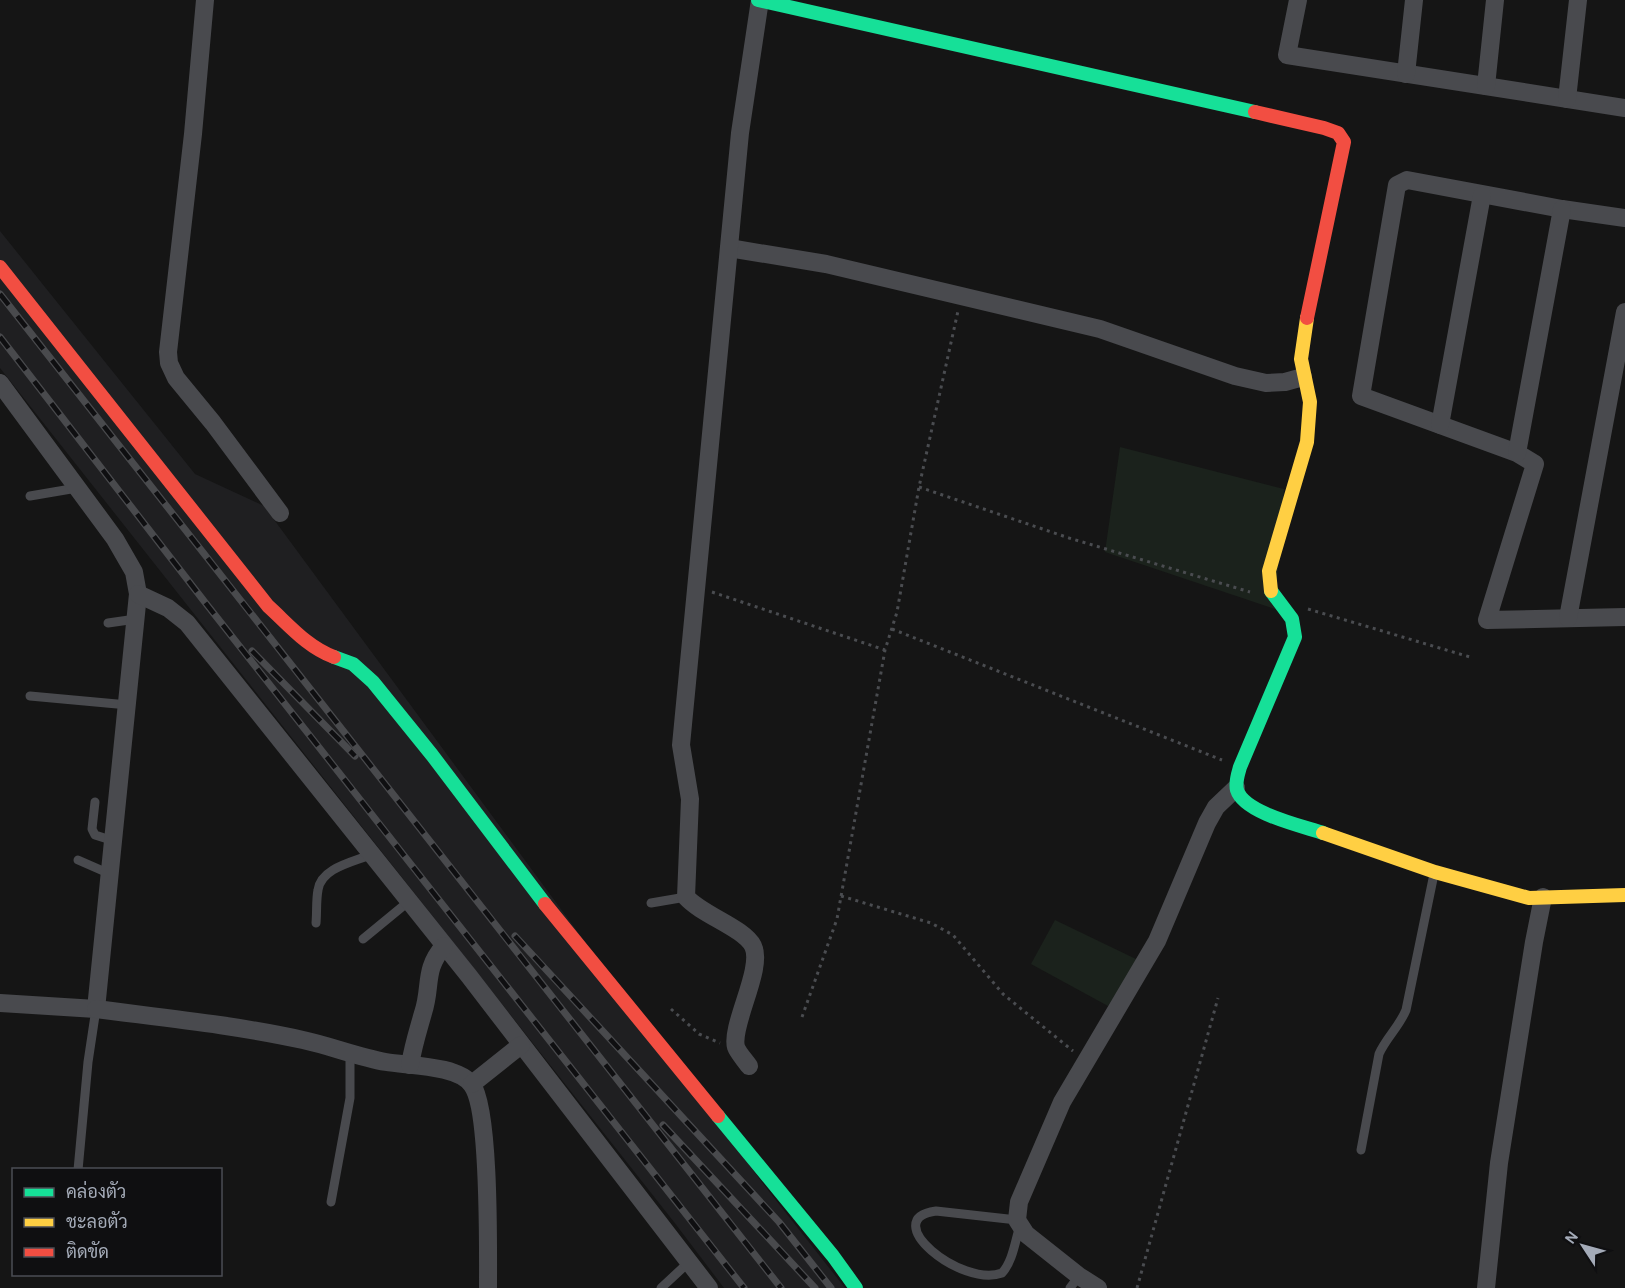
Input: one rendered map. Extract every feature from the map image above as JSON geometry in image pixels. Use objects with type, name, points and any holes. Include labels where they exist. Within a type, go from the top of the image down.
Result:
[{"type":"street","points":[[205,0],[193,134],[168,352],[169,363],[176,378],[213,423],[280,513]]},
{"type":"street","points":[[1298,0],[1287,55],[1625,108]]},
{"type":"street","points":[[1406,74],[1414,0]]},
{"type":"street","points":[[1486,86],[1495,0]]},
{"type":"street","points":[[1567,99],[1578,0]]},
{"type":"street","points":[[749,1066],[736,1048],[735,1038],[748,992],[755,951],[744,936],[699,909],[686,897],[690,799],[681,745],[740,133],[764,1],[1338,133],[1344,142],[1303,337],[1301,359],[1310,402],[1310,422],[1269,571],[1268,585],[1271,593],[1292,617],[1296,625],[1295,637],[1240,767],[1235,780],[1236,788],[1242,800],[1253,807],[1435,872],[1517,895],[1543,897],[1625,895]]},
{"type":"street","points":[[1625,218],[1562,209],[1407,180],[1397,185],[1361,396],[1517,453],[1535,464],[1487,620],[1625,617]]},
{"type":"street","points":[[1440,425],[1482,195]]},
{"type":"street","points":[[1517,453],[1562,209]]},
{"type":"street","points":[[729,248],[826,264],[1100,329],[1235,376],[1266,383],[1286,382],[1304,377]]},
{"type":"street","points":[[0,267],[268,606],[306,642],[321,652],[353,664],[373,682],[558,921],[833,1256],[856,1288]]},
{"type":"street","points":[[1568,618],[1625,312]]},
{"type":"street","points":[[1,387],[78,488],[125,556],[134,572],[138,594],[96,1008]]},
{"type":"street","points":[[138,594],[168,608],[187,623],[444,946],[709,1288]]},
{"type":"street","points":[[1098,1288],[1074,1282],[1036,1243],[1018,1223],[1019,1202],[1062,1102],[1157,941],[1207,823],[1216,807],[1236,788]]},
{"type":"street","points":[[1486,1288],[1499,1163],[1543,897]]},
{"type":"street","points":[[410,1065],[413,1043],[424,1011],[430,968],[434,957],[444,946]]},
{"type":"street","points":[[0,1002],[96,1008],[301,1039],[387,1062],[459,1075],[472,1084],[481,1108],[486,1183],[488,1288]]},
{"type":"street","points":[[472,1084],[521,1045]]},
{"type":"lane","points":[[30,496],[78,488]]},
{"type":"lane","points":[[108,623],[136,619]]},
{"type":"lane","points":[[30,696],[128,705]]},
{"type":"lane","points":[[96,802],[92,829],[95,835],[114,841]]},
{"type":"lane","points":[[316,923],[318,888],[322,878],[332,870],[370,855]]},
{"type":"lane","points":[[78,861],[110,874]]},
{"type":"lane","points":[[1361,1150],[1379,1054],[1402,1020],[1406,1010],[1435,872]]},
{"type":"lane","points":[[651,903],[686,897]]},
{"type":"lane","points":[[363,939],[408,902]]},
{"type":"lane","points":[[78,1168],[88,1062],[96,1008]]},
{"type":"lane","points":[[331,1202],[350,1098],[350,1053]]},
{"type":"lane","points":[[932,1265],[918,1246],[915,1227],[920,1216],[927,1212],[936,1210],[1018,1223],[1011,1258],[1003,1273],[985,1285]]},
{"type":"lane","points":[[661,1288],[689,1262]]},
{"type":"path","points":[[802,1017],[837,918],[885,650],[897,612],[919,487],[962,297]]},
{"type":"path","points":[[919,487],[1069,538],[1470,657]]},
{"type":"path","points":[[696,586],[885,650]]},
{"type":"path","points":[[892,629],[1240,767]]},
{"type":"path","points":[[841,896],[931,923],[953,935],[1003,994],[1085,1062]]},
{"type":"path","points":[[1137,1288],[1218,998]]},
{"type":"path","points":[[671,1009],[699,1034],[711,1041],[736,1048]]},
{"type":"shaded area","points":[[0,231],[195,474],[264,506],[764,1185],[845,1288],[724,1288],[0,368]]},
{"type":"shaded area","points":[[1120,447],[1284,489],[1275,609],[1105,552]]},
{"type":"shaded area","points":[[1055,920],[1138,960],[1108,1006],[1031,964]]},
{"type":"railway","points":[[0,294],[781,1288]]},
{"type":"railway","points":[[0,337],[204,601],[744,1288]]},
{"type":"railway","points":[[252,651],[355,756]]},
{"type":"railway","points":[[515,936],[779,1222],[831,1288]]},
{"type":"railway","points":[[663,1125],[815,1288]]},
{"type":"traffic: fast","points":[[758,0],[1255,112]]},
{"type":"traffic: fast","points":[[1271,591],[1292,619],[1295,637],[1240,767],[1237,790],[1242,798],[1262,812],[1323,833]]},
{"type":"traffic: fast","points":[[334,657],[353,664],[373,682],[432,755],[545,904]]},
{"type":"traffic: fast","points":[[718,1116],[833,1256],[856,1288]]},
{"type":"traffic: slow","points":[[1271,591],[1269,571],[1307,442],[1310,402],[1301,359],[1307,318]]},
{"type":"traffic: slow","points":[[1323,833],[1435,872],[1529,898],[1625,895]]},
{"type":"traffic: jam","points":[[1255,112],[1324,128],[1338,133],[1344,142],[1307,318]]},
{"type":"traffic: jam","points":[[0,267],[268,606],[307,641],[334,657]]},
{"type":"traffic: jam","points":[[545,904],[718,1116]]}]
